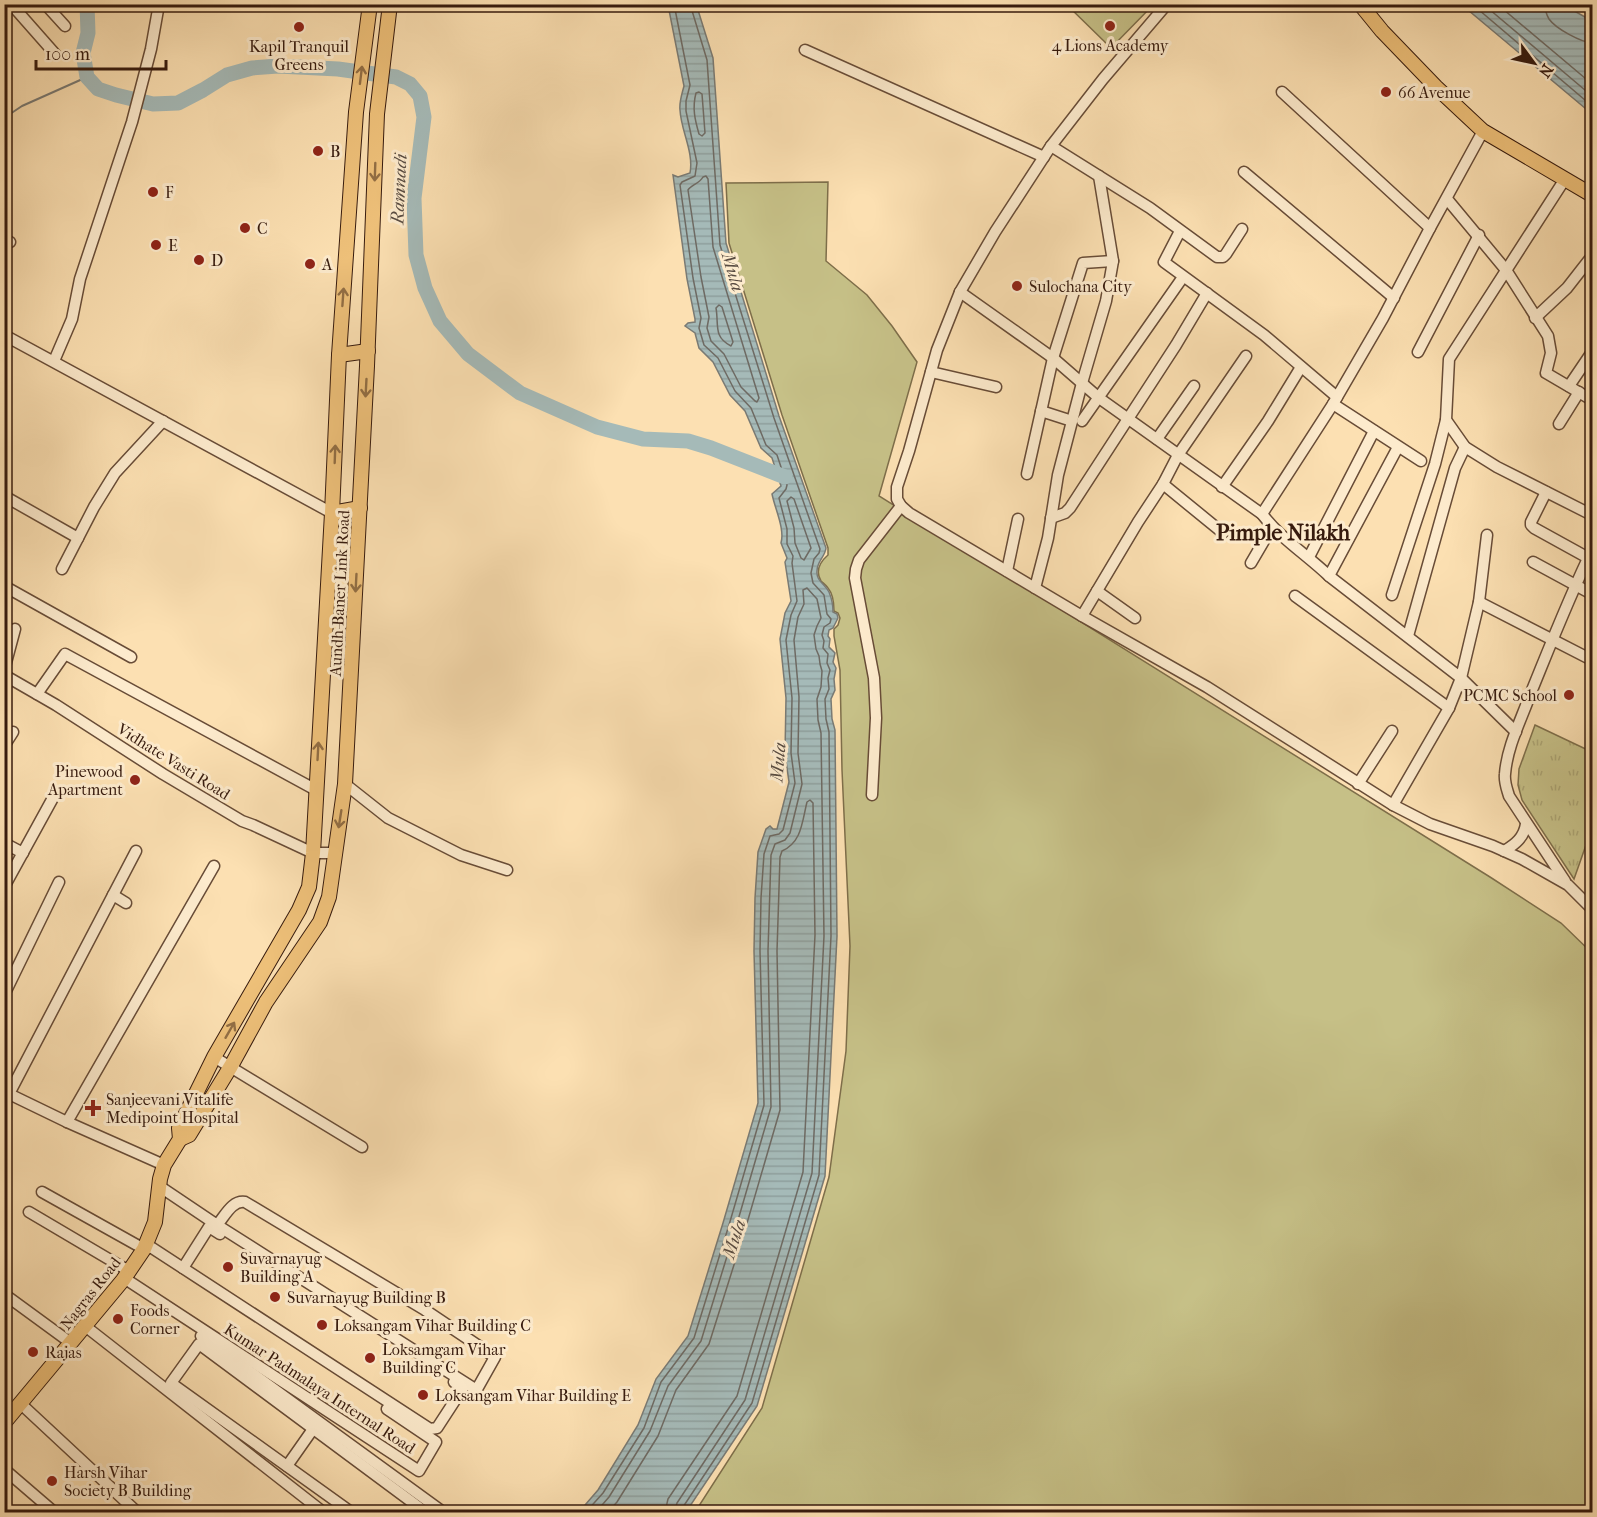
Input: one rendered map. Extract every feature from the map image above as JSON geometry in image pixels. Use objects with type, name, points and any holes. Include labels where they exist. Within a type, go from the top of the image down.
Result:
[{"type":"main road","name":"Aundh-Baner Link Road","points":[[180,1139],[179,1128],[214,1057],[299,910],[309,887],[313,853],[339,355],[356,112],[370,4]]},
{"type":"main road","name":"Aundh-Baner Link Road","points":[[164,1165],[180,1139],[189,1135],[266,1002],[320,922],[329,897],[345,784],[368,351],[377,114],[390,4]]},
{"type":"main road","points":[[1360,4],[1382,31],[1436,87],[1483,131],[1593,195]]},
{"type":"main road","points":[[339,355],[368,351]]},
{"type":"main road","points":[[332,513],[360,508]]},
{"type":"main road","name":"Nagras Road","points":[[4,1423],[126,1276],[145,1247],[155,1222],[164,1165]]},
{"type":"street","points":[[11,4],[56,55]]},
{"type":"street","points":[[45,4],[65,26]]},
{"type":"street","points":[[54,362],[72,320],[80,279],[132,122],[151,49],[159,4]]},
{"type":"street","points":[[1167,4],[1051,146],[995,232],[960,292],[937,350],[897,487],[897,499],[909,513],[1206,687],[1393,805],[1430,824],[1522,859],[1568,885]]},
{"type":"street","points":[[805,50],[1044,157]]},
{"type":"street","points":[[1282,92],[1430,228]]},
{"type":"street","points":[[1262,514],[1335,400],[1394,298],[1447,199],[1454,176],[1483,131]]},
{"type":"street","points":[[1051,146],[1150,208],[1217,257],[1221,258],[1226,254],[1242,229]]},
{"type":"street","points":[[1244,172],[1394,298]]},
{"type":"street","points":[[1035,588],[1048,538],[1058,476],[1077,421],[1082,382],[1106,301],[1113,261],[1099,176]]},
{"type":"street","points":[[1392,595],[1436,464],[1446,420],[1449,359],[1565,179]]},
{"type":"street","points":[[1447,199],[1506,270],[1548,336],[1551,352],[1546,373],[1593,400]]},
{"type":"street","points":[[1180,231],[1164,262],[1264,335],[1335,400],[1374,431],[1421,461]]},
{"type":"street","points":[[1418,352],[1479,236]]},
{"type":"street","points":[[1536,318],[1567,288],[1593,256]]},
{"type":"street","points":[[1027,474],[1053,358],[1083,263],[1113,261]]},
{"type":"street","points":[[1077,421],[1099,398],[1183,277]]},
{"type":"street","points":[[960,292],[1053,358],[1099,398],[1262,514],[1272,527],[1329,576],[1461,678],[1516,732]]},
{"type":"street","points":[[1051,518],[1061,515],[1070,508],[1208,293]]},
{"type":"street","points":[[4,335],[332,513]]},
{"type":"street","points":[[1082,616],[1163,484],[1178,455],[1245,356]]},
{"type":"street","points":[[1569,386],[1591,357]]},
{"type":"street","points":[[1222,487],[1268,421],[1301,367]]},
{"type":"street","points":[[931,372],[996,387]]},
{"type":"street","points":[[1157,439],[1194,386]]},
{"type":"street","points":[[1559,424],[1579,392]]},
{"type":"street","points":[[1041,411],[1077,421]]},
{"type":"street","points":[[1446,420],[1465,447],[1497,467],[1593,514]]},
{"type":"street","points":[[62,569],[94,507],[115,473],[163,421]]},
{"type":"street","points":[[1309,557],[1374,431]]},
{"type":"street","points":[[1329,576],[1398,447]]},
{"type":"street","points":[[1408,636],[1455,468],[1465,447]]},
{"type":"street","points":[[1163,484],[1223,533]]},
{"type":"street","points":[[1546,492],[1531,525],[1591,556],[1552,639],[1516,732],[1505,774],[1506,785],[1509,796],[1526,824],[1568,885],[1593,909]]},
{"type":"street","points":[[4,496],[78,538]]},
{"type":"street","points":[[872,795],[876,718],[874,678],[855,578],[859,560],[901,506]]},
{"type":"street","points":[[1007,571],[1018,519]]},
{"type":"street","points":[[1251,563],[1272,527]]},
{"type":"street","points":[[1393,805],[1449,708],[1461,678],[1479,602],[1487,535]]},
{"type":"street","points":[[1533,562],[1593,594]]},
{"type":"street","points":[[4,586],[131,657]]},
{"type":"street","points":[[1097,591],[1135,618]]},
{"type":"street","points":[[1295,596],[1449,708]]},
{"type":"street","points":[[1479,602],[1593,660]]},
{"type":"street","points":[[4,670],[15,629]]},
{"type":"street","points":[[37,694],[65,654],[316,790]]},
{"type":"street","name":"Vidhate Vasti Road","points":[[4,675],[233,816],[313,853],[335,853]]},
{"type":"street","points":[[1358,784],[1392,731]]},
{"type":"street","points":[[4,746],[13,732]]},
{"type":"street","points":[[345,784],[388,818],[461,855],[507,870]]},
{"type":"street","points":[[4,887],[54,796]]},
{"type":"street","points":[[1504,851],[1519,840],[1526,824]]},
{"type":"street","points":[[4,843],[23,853]]},
{"type":"street","points":[[136,851],[7,1093],[164,1165]]},
{"type":"street","points":[[68,1122],[214,866]]},
{"type":"street","points":[[4,995],[59,882]]},
{"type":"street","points":[[113,895],[126,903]]},
{"type":"street","points":[[214,1057],[362,1147]]},
{"type":"street","points":[[159,1186],[217,1225],[477,1389],[495,1356],[425,1310],[245,1202],[240,1201],[233,1205],[217,1225]]},
{"type":"street","points":[[42,1192],[183,1268],[430,1429],[437,1428],[463,1388],[209,1227],[183,1268]]},
{"type":"street","points":[[29,1212],[126,1276],[442,1512]]},
{"type":"street","name":"Kumar Padmalaya Internal Road","points":[[126,1276],[418,1471],[436,1442],[145,1247]]},
{"type":"street","points":[[4,1294],[71,1342]]},
{"type":"street","points":[[85,1326],[323,1512]]},
{"type":"street","points":[[351,1512],[171,1383],[199,1344],[424,1511]]},
{"type":"street","points":[[21,1404],[137,1512]]},
{"type":"street","points":[[287,1466],[313,1429]]},
{"type":"street","points":[[4,1469],[54,1512]]},
{"type":"green space","name":"4 Lions Academy","points":[[1067,5],[1153,5],[1111,48]]},
{"type":"green space","points":[[828,182],[826,261],[867,295],[917,362],[879,496],[1490,877],[1561,923],[1592,953],[1592,1512],[695,1512],[762,1408],[829,1177],[846,1051],[850,946],[840,670],[834,636],[834,629],[840,618],[834,611],[831,593],[818,574],[821,564],[828,555],[828,548],[782,415],[729,243],[726,183]]},
{"type":"green space","points":[[1535,725],[1592,752],[1592,828],[1574,879],[1522,800],[1518,785],[1519,769]]},
{"type":"water","name":"Mula","points":[[668,5],[695,5],[713,58],[726,243],[779,416],[826,548],[818,564],[817,574],[829,592],[833,612],[838,618],[833,628],[829,630],[828,636],[829,647],[835,653],[833,662],[836,668],[835,690],[831,699],[835,730],[837,936],[825,1176],[757,1406],[686,1512],[579,1512],[598,1490],[638,1425],[656,1379],[688,1336],[758,1103],[754,951],[758,852],[766,829],[770,826],[777,829],[789,782],[785,754],[786,698],[780,639],[785,613],[791,601],[785,562],[787,558],[781,543],[781,525],[772,494],[781,486],[772,458],[761,448],[745,411],[730,395],[713,362],[699,348],[695,333],[685,326],[695,322],[695,319],[687,279],[673,175],[678,177],[690,173],[691,165],[680,110],[684,86]]},
{"type":"water","points":[[1465,5],[1564,5],[1592,21],[1592,114],[1468,10]]},
{"type":"waterway","name":"Ramnadi","points":[[87,4],[88,33],[83,53],[87,77],[98,89],[116,95],[153,104],[178,103],[227,75],[252,68],[278,66],[338,69],[396,77],[410,84],[420,96],[424,117],[414,198],[416,255],[425,288],[440,321],[468,354],[520,393],[597,427],[643,439],[688,441],[785,477]]},
{"type":"waterway","points":[[4,118],[22,106],[87,77]]},
{"type":"place","name":"4 Lions Academy","points":[[1110,26]]},
{"type":"place","name":"Kapil Tranquil Greens","points":[[299,27]]},
{"type":"place","name":"66 Avenue","points":[[1386,92]]},
{"type":"place","name":"B","points":[[318,151]]},
{"type":"place","name":"F","points":[[153,192]]},
{"type":"place","name":"C","points":[[245,228]]},
{"type":"place","name":"E","points":[[156,245]]},
{"type":"place","name":"D","points":[[199,260]]},
{"type":"place","name":"A","points":[[310,264]]},
{"type":"place","name":"Sulochana City","points":[[1017,286]]},
{"type":"place","name":"PCMC School","points":[[1569,695]]},
{"type":"place","name":"Pinewood Apartment","points":[[135,780]]},
{"type":"place","name":"Sanjeevani Vitalife Medipoint Hospital","points":[[93,1108]]},
{"type":"place","name":"Suvarnayug Building A","points":[[228,1267]]},
{"type":"place","name":"Suvarnayug Building B","points":[[275,1297]]},
{"type":"place","name":"Foods Corner","points":[[118,1319]]},
{"type":"place","name":"Loksangam Vihar Building C","points":[[322,1325]]},
{"type":"place","name":"Rajas","points":[[33,1352]]},
{"type":"place","name":"Loksamgam Vihar Building C","points":[[370,1358]]},
{"type":"place","name":"Loksangam Vihar Building E","points":[[423,1395]]},
{"type":"place","name":"Harsh Vihar Society B Building","points":[[52,1481]]},
{"type":"district","name":"Pimple Nilakh","points":[[1283,532]]}]
